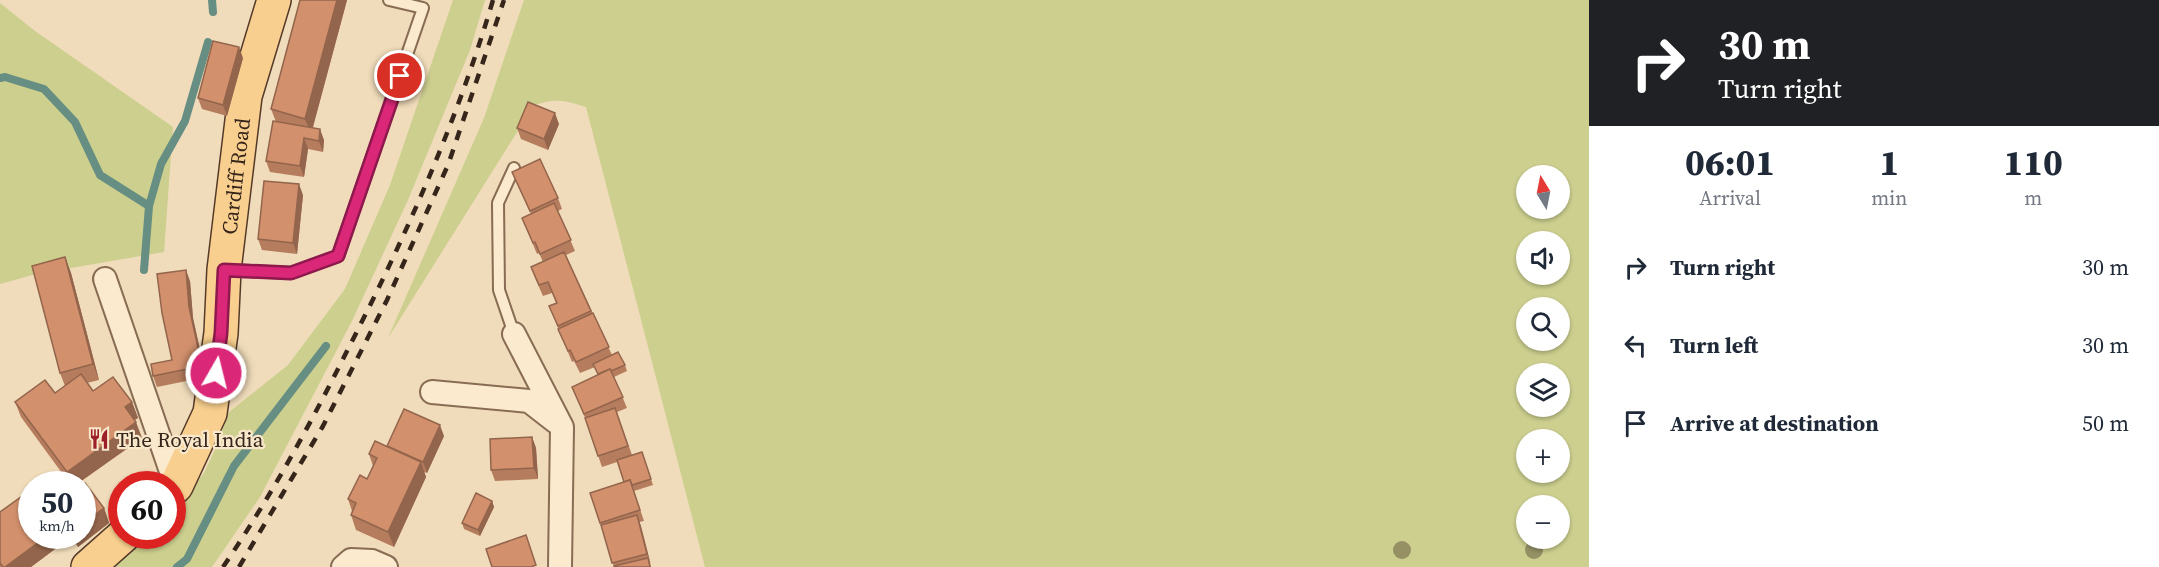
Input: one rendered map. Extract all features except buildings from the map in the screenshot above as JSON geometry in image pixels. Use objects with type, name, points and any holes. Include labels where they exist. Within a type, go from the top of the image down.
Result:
[{"type":"main road","name":"Cardiff Road","points":[[182,471],[210,413],[221,333],[224,270],[244,96],[274,0]]},
{"type":"main road","points":[[88,567],[108,549]]},
{"type":"street","points":[[105,279],[168,471]]},
{"type":"street","points":[[514,334],[562,427],[560,567]]},
{"type":"street","points":[[432,392],[530,401],[562,427]]},
{"type":"street","points":[[343,567],[351,560],[372,561],[386,567]]},
{"type":"lane","points":[[224,270],[291,273],[338,256],[423,8],[389,0]]},
{"type":"lane","points":[[514,168],[498,203],[498,214],[499,290],[514,334]]},
{"type":"green space","points":[[453,0],[485,0],[470,50],[408,200],[352,321],[260,497],[212,567],[112,567],[132,549],[186,549],[186,496],[204,473],[219,441],[228,413],[288,365],[345,289],[390,185]]},
{"type":"green space","points":[[524,0],[1589,0],[1589,567],[705,567],[586,107],[572,103],[548,101],[534,105],[388,338],[484,118]]},
{"type":"green space","points":[[0,3],[35,31],[173,127],[164,252],[36,274],[0,284]]},
{"type":"waterway","points":[[212,0],[213,12]]},
{"type":"waterway","points":[[149,206],[161,164],[185,121],[208,42]]},
{"type":"waterway","points":[[0,78],[5,77],[44,89],[75,122],[100,175],[149,206],[144,270]]},
{"type":"waterway","points":[[177,567],[187,559],[234,466],[326,346]]},
{"type":"railway","points":[[223,567],[257,515],[304,434],[389,266],[446,135],[493,0]]},
{"type":"railway","points":[[239,567],[323,426],[387,300],[448,165],[504,0]]},
{"type":"place","name":"The Royal India","points":[[99,439]]},
{"type":"route","points":[[216,373],[221,333],[224,270],[291,273],[338,256],[400,76]]}]
